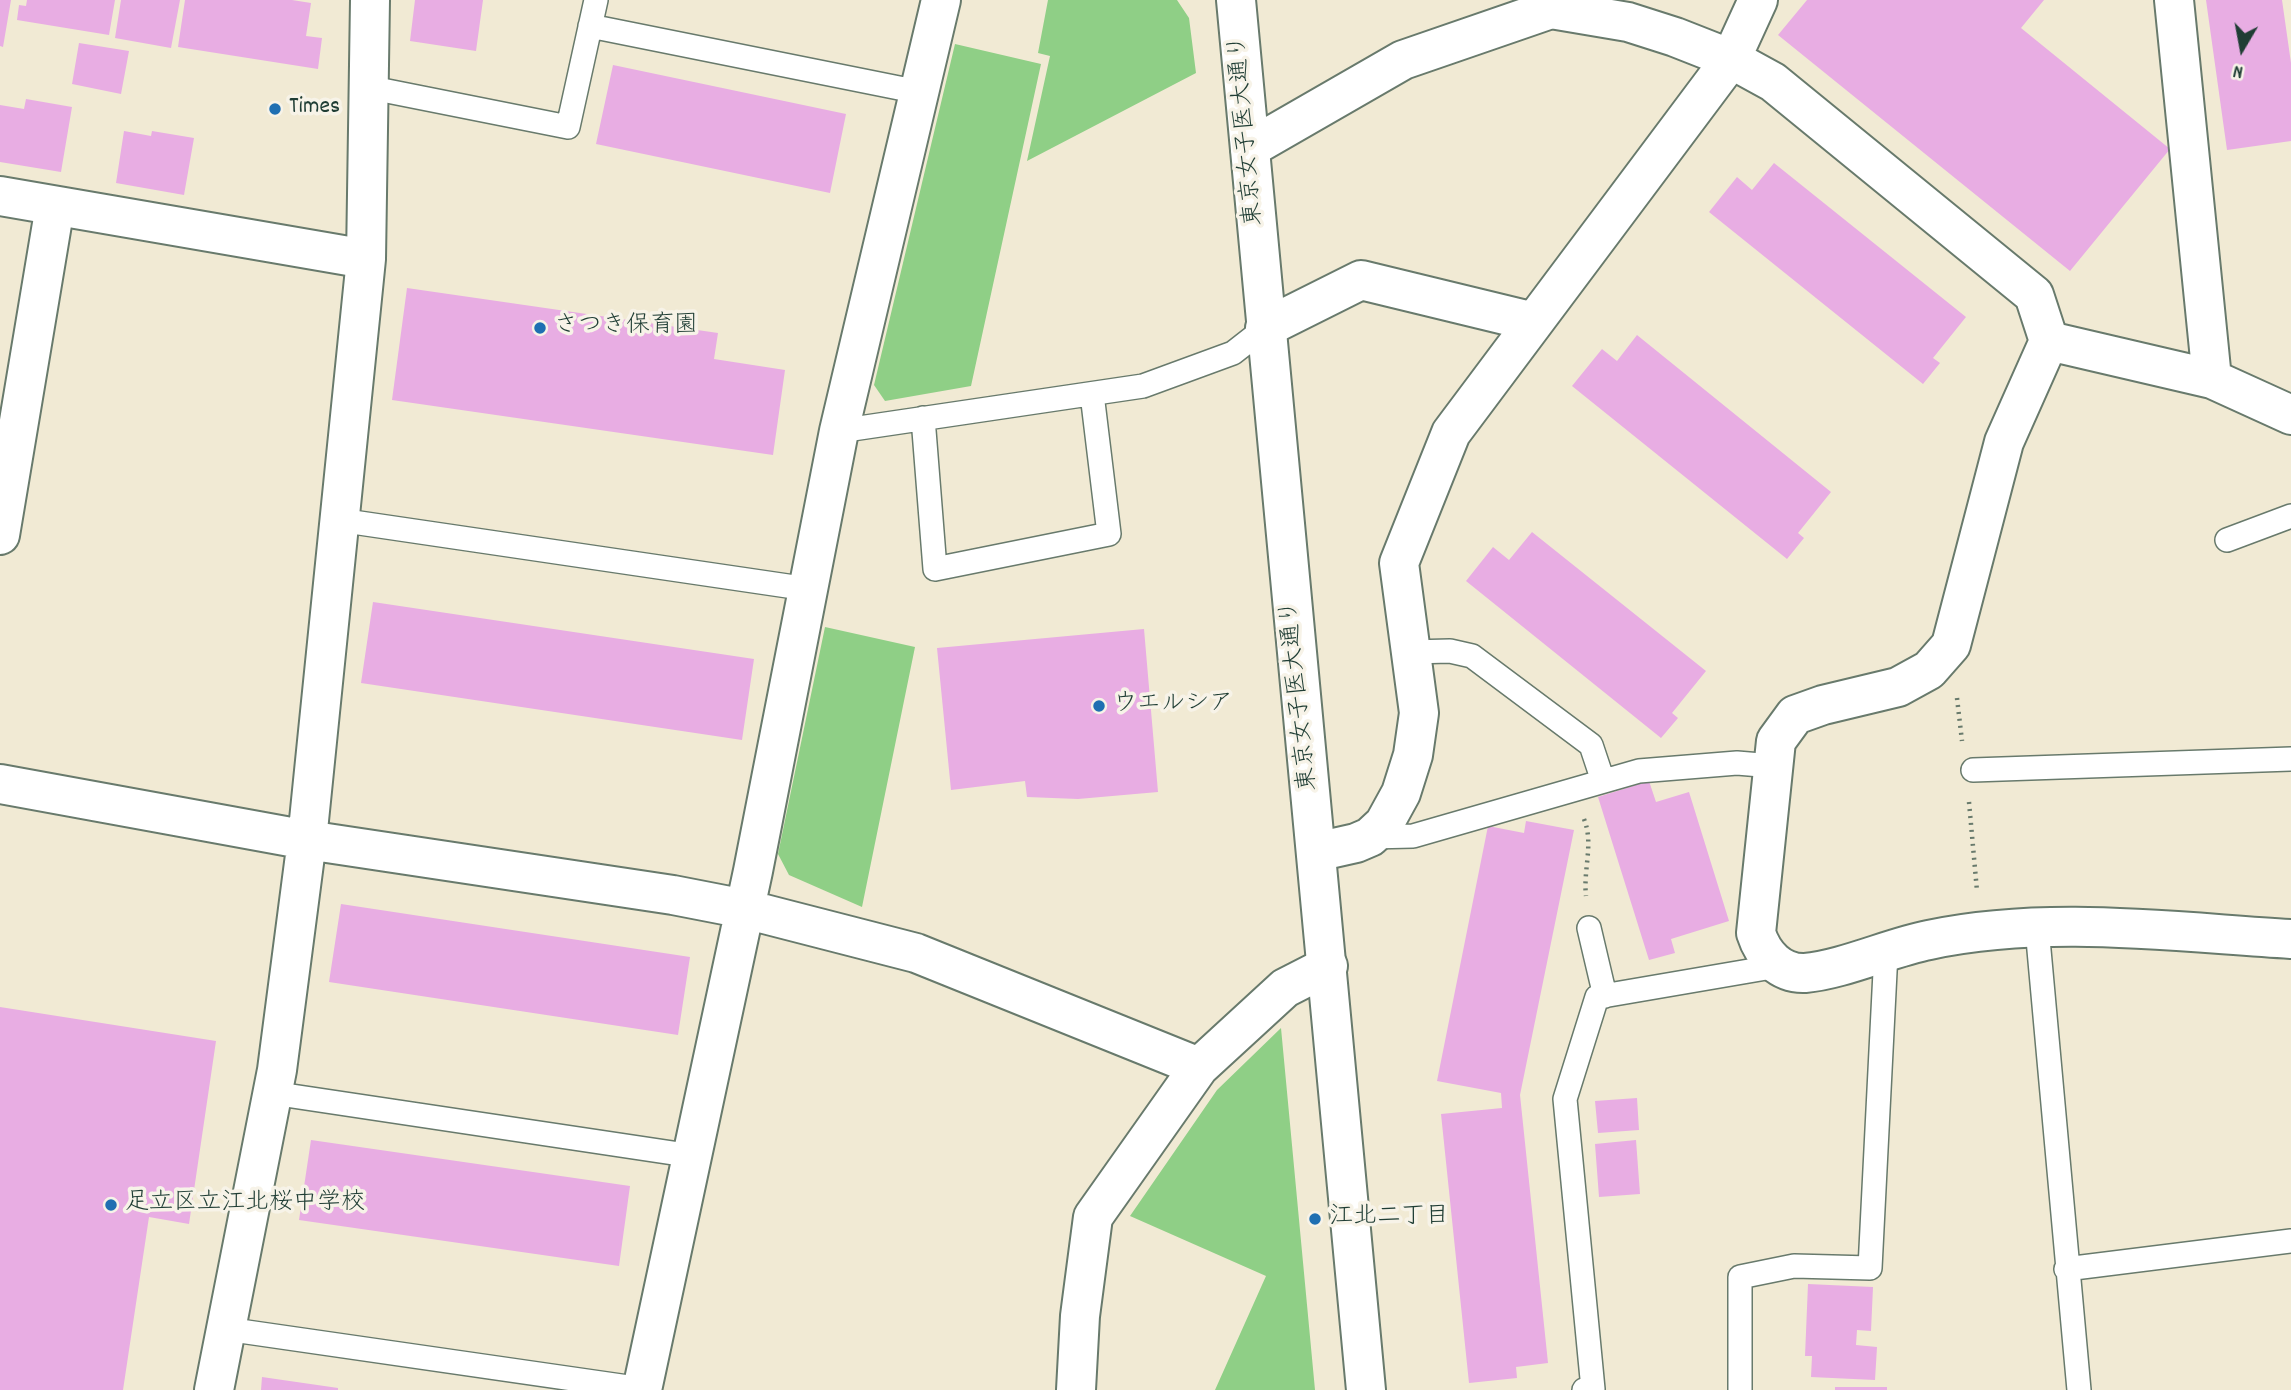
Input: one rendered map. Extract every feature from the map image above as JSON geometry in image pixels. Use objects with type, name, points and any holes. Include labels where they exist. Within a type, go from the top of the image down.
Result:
[{"type":"street","points":[[214,1390],[272,1093],[307,840],[366,259],[370,0]]},
{"type":"street","points":[[642,1390],[745,909],[839,431],[941,0]]},
{"type":"street","name":"東京女子医大通り","points":[[1236,0],[1366,1390]]},
{"type":"street","points":[[1316,852],[1370,837],[1384,824],[1401,793],[1413,755],[1419,713],[1399,563],[1451,433],[1731,59],[1758,0]]},
{"type":"street","points":[[2174,0],[2212,379]]},
{"type":"street","points":[[1250,148],[1403,60],[1551,9],[1628,22],[1731,59],[1773,82],[2034,295],[2049,341],[2004,442],[1951,645],[1929,670],[1898,687],[1823,705],[1795,715],[1776,741],[1756,933],[1761,948],[1778,966],[1804,973],[1929,940],[2037,928],[2114,928],[2291,939]]},
{"type":"street","points":[[0,196],[366,259]]},
{"type":"street","points":[[0,535],[4,490],[55,206]]},
{"type":"street","points":[[1265,328],[1362,280],[1534,321]]},
{"type":"street","points":[[2049,341],[2212,379],[2291,415]]},
{"type":"street","points":[[0,784],[307,840],[673,895],[745,909],[916,953],[1199,1067]]},
{"type":"street","points":[[1076,1390],[1080,1316],[1093,1217],[1199,1067],[1285,988],[1328,966]]},
{"type":"lane","points":[[367,87],[568,127],[596,0]]},
{"type":"lane","points":[[590,26],[919,92]]},
{"type":"lane","points":[[839,431],[1143,386],[1233,353],[1265,328]]},
{"type":"lane","points":[[922,418],[936,569],[1109,534],[1092,394]]},
{"type":"lane","points":[[2227,540],[2291,516]]},
{"type":"lane","points":[[339,520],[808,589]]},
{"type":"lane","points":[[1411,652],[1450,651],[1472,656],[1591,745],[1603,781]]},
{"type":"lane","points":[[1973,770],[2291,759]]},
{"type":"lane","points":[[1370,837],[1413,836],[1639,771],[1737,763],[1773,766]]},
{"type":"lane","points":[[1589,928],[1605,996]]},
{"type":"lane","points":[[2037,928],[2079,1390]]},
{"type":"lane","points":[[1740,1390],[1740,1277],[1794,1266],[1870,1268],[1886,952]]},
{"type":"lane","points":[[1584,1390],[1593,1389],[1565,1099],[1597,997],[1778,966]]},
{"type":"lane","points":[[272,1093],[693,1156]]},
{"type":"lane","points":[[2066,1269],[2291,1241]]},
{"type":"lane","points":[[226,1329],[642,1390]]},
{"type":"path","points":[[1573,790],[1591,835],[1584,878],[1589,928]]},
{"type":"green space","points":[[1048,0],[1177,0],[1189,18],[1196,73],[1027,161],[1050,56],[1038,53]]},
{"type":"green space","points":[[955,44],[1041,64],[971,386],[885,401],[874,385]]},
{"type":"green space","points":[[825,627],[915,647],[862,907],[789,875],[778,854]]},
{"type":"green space","points":[[1281,1028],[1315,1390],[1215,1390],[1266,1276],[1130,1216],[1217,1090]]},
{"type":"building","points":[[0,0],[11,0],[3,47],[0,46]]},
{"type":"building","points":[[27,0],[115,0],[109,35],[17,20],[19,5],[26,6]]},
{"type":"building","points":[[121,0],[180,0],[171,48],[115,38]]},
{"type":"building","points":[[185,0],[292,0],[311,3],[306,36],[322,38],[318,69],[178,47]]},
{"type":"building","points":[[415,0],[483,0],[476,51],[410,41]]},
{"type":"building","points":[[1807,0],[2044,0],[2021,28],[2170,149],[2070,271],[1778,35]]},
{"type":"building","points":[[2206,0],[2282,0],[2291,63],[2291,141],[2227,150]]},
{"type":"building","points":[[79,43],[129,51],[121,94],[72,84]]},
{"type":"building","points":[[613,65],[846,114],[830,193],[596,144]]},
{"type":"building","points":[[26,99],[72,107],[61,172],[0,162],[0,105],[24,109]]},
{"type":"building","points":[[124,131],[151,136],[152,131],[194,138],[184,195],[116,183]]},
{"type":"building","points":[[1774,163],[1966,317],[1933,358],[1940,363],[1923,384],[1709,212],[1737,177],[1752,190]]},
{"type":"building","points":[[407,288],[718,333],[714,359],[785,370],[773,455],[392,400]]},
{"type":"building","points":[[1637,335],[1831,492],[1798,533],[1804,538],[1787,559],[1572,386],[1602,349],[1617,361]]},
{"type":"building","points":[[1532,532],[1706,671],[1672,713],[1678,718],[1661,738],[1466,581],[1493,547],[1509,560]]},
{"type":"building","points":[[373,602],[754,659],[742,740],[361,683]]},
{"type":"building","points":[[1144,629],[1158,792],[1078,799],[1027,797],[1025,781],[951,790],[937,648]]},
{"type":"building","points":[[1649,781],[1656,802],[1689,792],[1729,921],[1671,939],[1675,953],[1649,960],[1598,797]]},
{"type":"building","points":[[1526,821],[1574,830],[1520,1095],[1548,1363],[1516,1367],[1517,1378],[1469,1383],[1441,1114],[1502,1108],[1501,1093],[1437,1081],[1488,826],[1524,833]]},
{"type":"building","points":[[341,904],[690,957],[678,1035],[329,982]]},
{"type":"building","name":"足立区立江北桜中学校","points":[[0,1007],[216,1041],[189,1224],[149,1217],[123,1390],[0,1390]]},
{"type":"building","points":[[1637,1098],[1639,1130],[1598,1133],[1595,1101]]},
{"type":"building","points":[[311,1140],[630,1186],[619,1266],[299,1220]]},
{"type":"building","points":[[1636,1140],[1640,1194],[1599,1197],[1595,1144]]},
{"type":"building","points":[[1808,1284],[1873,1287],[1871,1331],[1857,1330],[1856,1345],[1877,1347],[1875,1380],[1811,1377],[1812,1356],[1805,1356]]},
{"type":"building","points":[[262,1377],[338,1388],[338,1390],[261,1390]]},
{"type":"building","points":[[1835,1387],[1887,1387],[1887,1390],[1835,1390]]},
{"type":"place","name":"Times","points":[[275,109]]},
{"type":"place","name":"さつき保育園","points":[[540,328]]},
{"type":"place","name":"ウエルシア","points":[[1099,706]]},
{"type":"place","name":"足立区立江北桜中学校","points":[[111,1205]]},
{"type":"place","name":"江北二丁目","points":[[1315,1219]]}]
